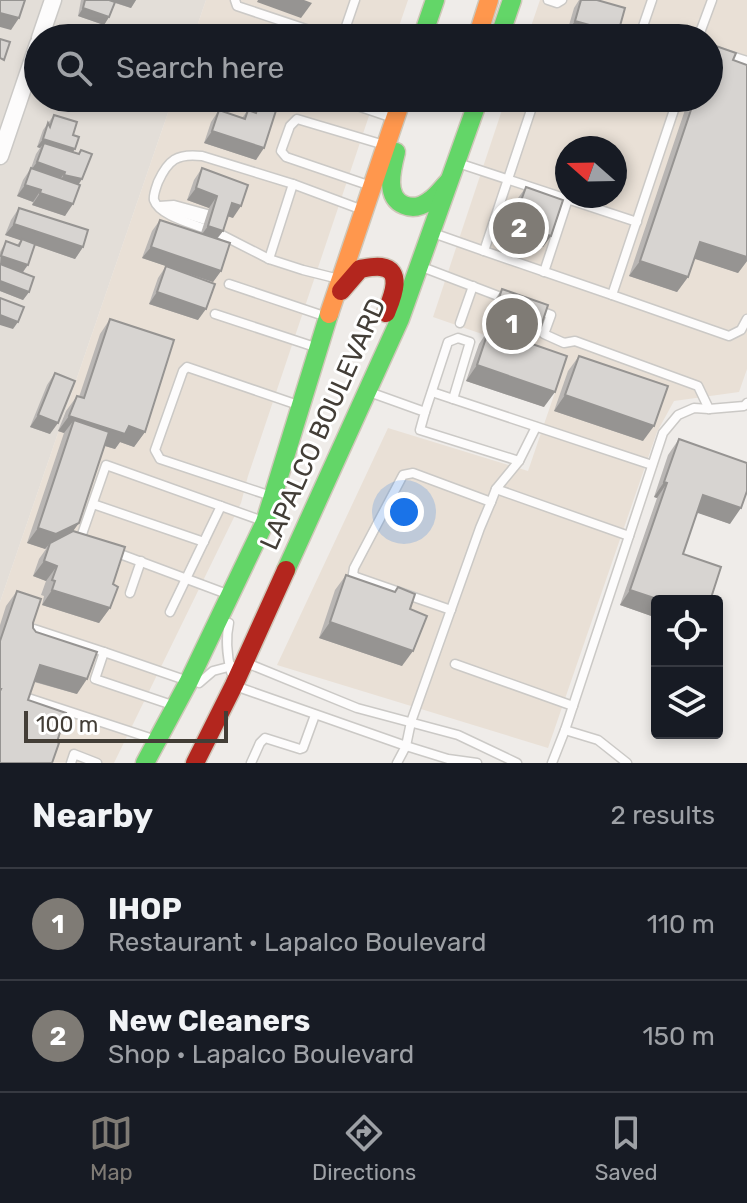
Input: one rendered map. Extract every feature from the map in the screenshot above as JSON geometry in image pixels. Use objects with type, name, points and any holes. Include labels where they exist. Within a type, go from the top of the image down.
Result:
[{"type":"main road","points":[[427,24],[435,0]]},
{"type":"main road","points":[[480,24],[481,0]]},
{"type":"main road","points":[[482,24],[489,0]]},
{"type":"main road","points":[[504,24],[512,0]]},
{"type":"main road","name":"LAPALCO BOULEVARD","points":[[145,763],[237,593],[265,522],[334,299],[397,112]]},
{"type":"main road","points":[[406,112],[391,180],[392,193],[398,203],[408,207],[428,202],[457,162],[461,112]]},
{"type":"main road","name":"LAPALCO BOULEVARD","points":[[195,763],[234,685],[236,664],[400,319],[474,112]]},
{"type":"main road","points":[[334,299],[360,269],[383,267],[391,272],[396,286],[371,347],[356,416]]},
{"type":"street","points":[[45,24],[53,0]]},
{"type":"street","points":[[0,156],[24,85]]},
{"type":"lane","points":[[235,0],[237,6],[291,24]]},
{"type":"lane","points":[[347,24],[355,0]]},
{"type":"lane","points":[[548,0],[557,3],[562,0]]},
{"type":"lane","points":[[644,24],[652,0]]},
{"type":"lane","points":[[703,24],[712,0]]},
{"type":"lane","points":[[723,53],[747,61]]},
{"type":"lane","points":[[375,112],[395,119]]},
{"type":"lane","points":[[484,251],[530,112]]},
{"type":"lane","points":[[612,295],[673,112]]},
{"type":"lane","points":[[372,186],[286,157],[281,151],[290,126],[301,119],[386,145]]},
{"type":"lane","points":[[204,224],[170,225],[154,197],[164,170],[173,160],[188,154],[295,185],[364,210]]},
{"type":"lane","points":[[457,162],[555,195]]},
{"type":"lane","points":[[269,259],[295,185]]},
{"type":"lane","points":[[158,206],[174,205],[204,224]]},
{"type":"lane","points":[[158,206],[171,217],[204,224]]},
{"type":"lane","points":[[544,272],[565,208]]},
{"type":"lane","points":[[595,208],[637,222]]},
{"type":"lane","points":[[220,232],[269,259],[341,279]]},
{"type":"lane","points":[[432,233],[729,336],[741,330],[747,319]]},
{"type":"lane","points":[[218,248],[232,240]]},
{"type":"lane","points":[[420,266],[512,301]]},
{"type":"lane","points":[[229,284],[329,317]]},
{"type":"lane","points":[[460,323],[473,286]]},
{"type":"lane","points":[[525,306],[551,315],[544,334],[564,343],[575,341],[698,386],[709,409]]},
{"type":"lane","points":[[215,314],[320,349]]},
{"type":"lane","points":[[453,399],[470,342],[458,338],[448,342],[420,430],[519,461]]},
{"type":"lane","points":[[265,522],[106,465],[80,540],[237,593],[266,537],[274,496],[160,459],[155,450],[187,367],[302,406]]},
{"type":"lane","points":[[367,391],[425,412]]},
{"type":"lane","points":[[432,392],[652,465]]},
{"type":"lane","points":[[552,763],[663,433],[678,415],[694,408],[744,406],[747,403]]},
{"type":"lane","points":[[397,763],[406,746],[411,722],[496,489],[519,461],[536,427]]},
{"type":"lane","points":[[451,610],[356,577],[354,568],[403,475],[413,473],[491,502]]},
{"type":"lane","points":[[496,489],[629,536]]},
{"type":"lane","points":[[93,504],[204,542]]},
{"type":"lane","points":[[170,612],[221,506]]},
{"type":"lane","points":[[130,593],[141,561]]},
{"type":"lane","points":[[233,615],[226,637],[236,664]]},
{"type":"lane","points":[[34,629],[189,681]]},
{"type":"lane","points":[[104,652],[95,679],[171,714],[213,671],[236,664],[357,708],[458,735],[517,763]]},
{"type":"lane","points":[[455,664],[573,706]]},
{"type":"lane","points":[[234,685],[406,746],[448,759],[477,763]]},
{"type":"lane","points":[[28,698],[156,741]]},
{"type":"lane","points":[[251,763],[265,738],[303,748],[315,715]]},
{"type":"lane","points":[[565,730],[598,740],[627,763]]},
{"type":"lane","points":[[71,763],[74,754],[97,763]]},
{"type":"shaded area","points":[[0,0],[206,0],[198,24],[24,24],[24,112],[168,112],[0,602]]},
{"type":"shaded area","points":[[206,0],[408,0],[400,24],[198,24]]},
{"type":"shaded area","points":[[540,0],[747,0],[747,369],[739,392],[674,401],[657,432],[548,748],[277,665],[388,428],[528,471],[565,363],[433,317],[501,112],[723,112],[723,24],[532,24]]},
{"type":"shaded area","points":[[168,112],[370,112],[241,503],[114,763],[0,763],[0,602]]},
{"type":"building","points":[[0,0],[25,0],[19,18],[0,13]]},
{"type":"building","points":[[85,0],[115,2],[109,17],[83,8]]},
{"type":"building","points":[[581,0],[597,0],[625,8],[621,24],[575,21]]},
{"type":"building","points":[[0,39],[10,42],[4,60],[0,58]]},
{"type":"building","points":[[723,48],[736,53],[733,60],[747,65],[747,257],[700,242],[688,277],[640,261],[690,112],[723,112]]},
{"type":"building","points":[[218,112],[245,119],[247,112],[276,112],[264,148],[212,131]]},
{"type":"building","points":[[54,115],[77,122],[73,135],[79,137],[75,149],[43,139]]},
{"type":"building","points":[[44,143],[79,154],[81,150],[92,154],[82,179],[64,175],[65,172],[37,162]]},
{"type":"building","points":[[31,168],[80,185],[73,204],[25,185]]},
{"type":"building","points":[[202,168],[248,185],[241,206],[232,203],[223,231],[208,226],[217,196],[196,188]]},
{"type":"building","points":[[526,187],[555,197],[555,208],[560,208],[551,236],[513,223]]},
{"type":"building","points":[[19,208],[88,230],[83,247],[14,224]]},
{"type":"building","points":[[160,220],[230,243],[221,271],[151,247]]},
{"type":"building","points":[[22,239],[35,244],[28,265],[1,256],[6,241],[19,246]]},
{"type":"building","points":[[0,264],[34,277],[29,292],[0,281]]},
{"type":"building","points":[[166,266],[215,284],[206,309],[157,292]]},
{"type":"building","points":[[502,289],[548,305],[538,335],[492,319]]},
{"type":"building","points":[[0,298],[24,307],[18,322],[0,315]]},
{"type":"building","points":[[110,319],[174,340],[145,432],[129,426],[125,434],[69,416],[77,396],[84,398]]},
{"type":"building","points":[[489,329],[567,356],[555,392],[477,365]]},
{"type":"building","points":[[579,356],[668,386],[654,426],[565,395]]},
{"type":"building","points":[[55,373],[75,381],[58,423],[38,415]]},
{"type":"building","points":[[74,420],[109,432],[79,523],[56,534],[38,528]]},
{"type":"building","points":[[679,439],[747,463],[747,491],[741,508],[703,495],[683,554],[721,567],[712,595],[651,597],[630,590],[667,483],[664,482]]},
{"type":"building","points":[[73,531],[125,547],[113,584],[118,587],[110,608],[52,590],[57,566],[44,561],[50,543]]},
{"type":"building","points":[[346,575],[395,592],[398,587],[415,594],[410,609],[427,616],[413,651],[330,622]]},
{"type":"building","points":[[17,591],[41,599],[33,623],[36,632],[97,652],[87,679],[40,665],[28,700],[66,713],[52,763],[0,763],[0,641]]},
{"type":"traffic: fast","points":[[427,24],[435,0]]},
{"type":"traffic: fast","points":[[504,24],[512,0]]},
{"type":"traffic: fast","points":[[286,570],[400,319],[474,112]]},
{"type":"traffic: fast","points":[[396,152],[392,189],[394,196],[404,205],[414,207],[423,204],[448,182]]},
{"type":"traffic: fast","points":[[145,763],[189,681],[265,522],[329,314]]},
{"type":"traffic: slow","points":[[481,24],[489,0]]},
{"type":"traffic: slow","points":[[329,314],[397,112]]},
{"type":"traffic: jam","points":[[341,291],[360,269],[388,269],[393,274],[394,286],[386,313]]},
{"type":"traffic: jam","points":[[195,763],[286,570]]},
{"type":"place","name":"New Cleaners","points":[[519,228]]},
{"type":"place","name":"IHOP","points":[[512,324]]}]
